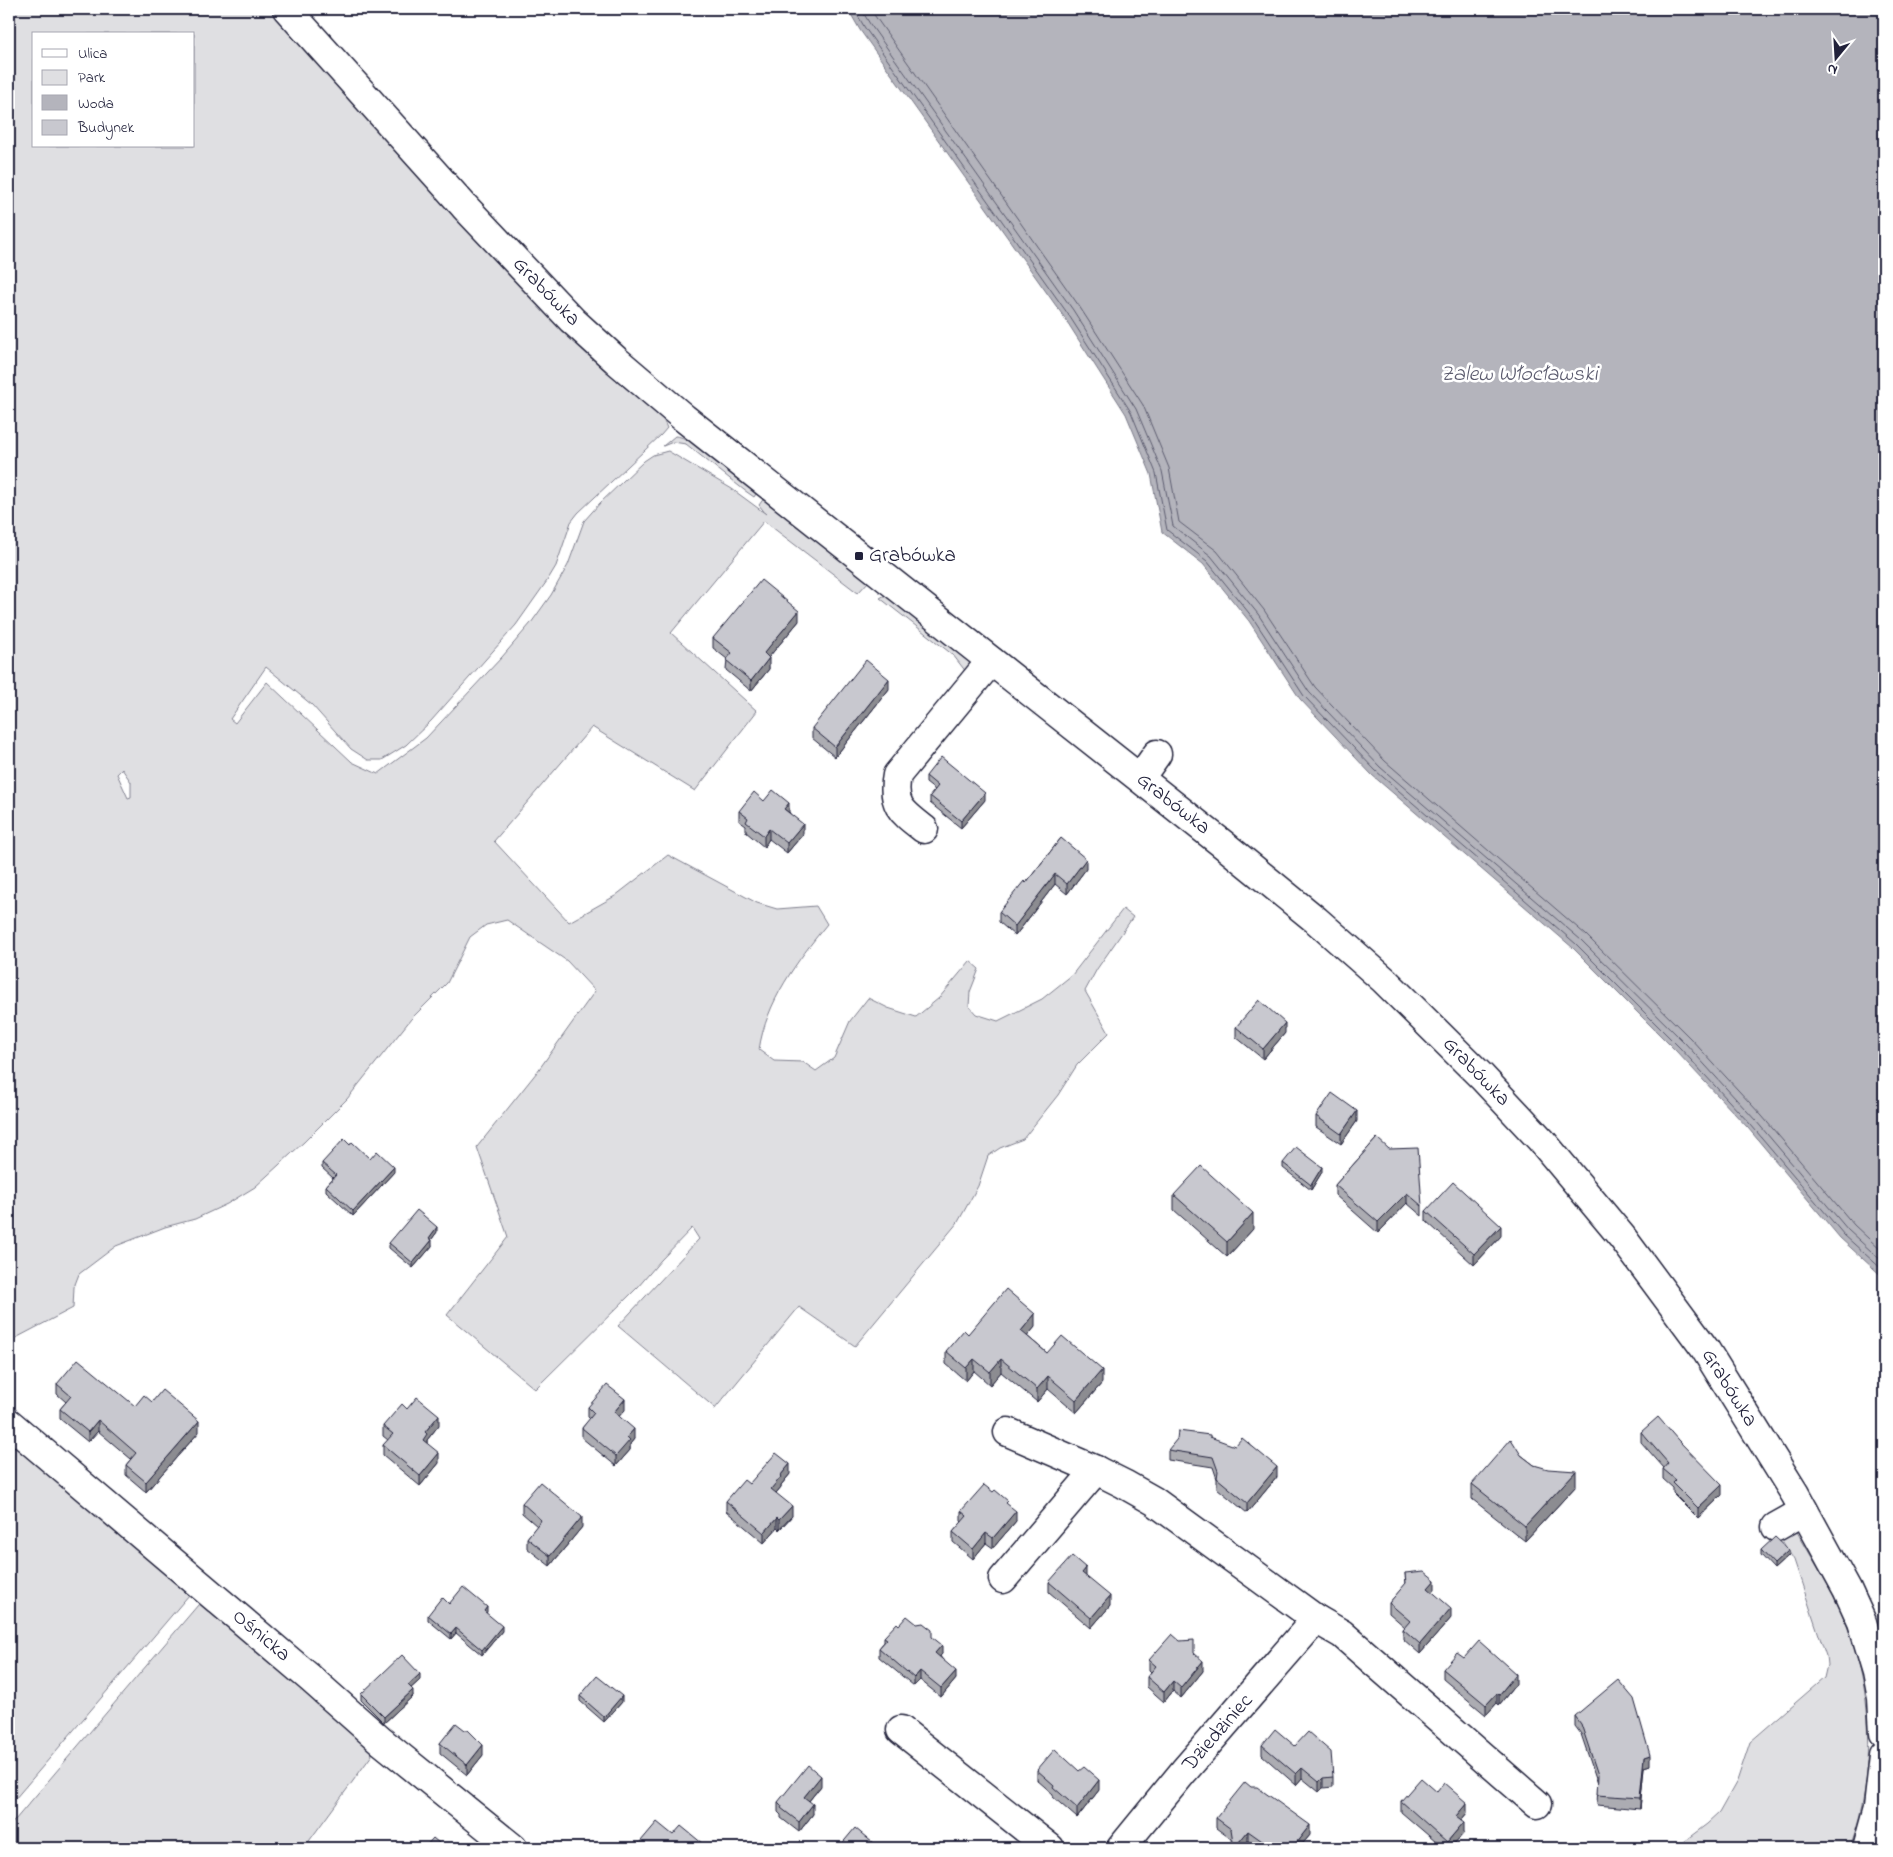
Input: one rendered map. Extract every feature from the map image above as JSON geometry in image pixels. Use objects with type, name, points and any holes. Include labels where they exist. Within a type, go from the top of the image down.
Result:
[{"type":"street","name":"Grabówka","points":[[287,9],[464,206],[572,320],[617,361],[684,418],[1268,880],[1384,980],[1482,1077],[1541,1140],[1622,1237],[1705,1350],[1804,1511],[1847,1589],[1862,1622],[1877,1672],[1882,1698],[1884,1733]]},
{"type":"street","points":[[924,829],[907,816],[897,803],[894,790],[898,775],[991,660]]},
{"type":"street","points":[[1140,778],[1157,754]]},
{"type":"street","name":"Ośnicka","points":[[9,1423],[310,1678],[381,1741],[514,1848]]},
{"type":"street","points":[[1008,1432],[1096,1470],[1154,1501],[1316,1619],[1342,1634],[1537,1804]]},
{"type":"street","points":[[1003,1579],[1096,1470]]},
{"type":"street","points":[[1776,1527],[1804,1511]]},
{"type":"street","name":"Dziedziniec","points":[[1121,1848],[1184,1771],[1316,1619]]},
{"type":"street","points":[[901,1730],[1050,1848]]},
{"type":"street","points":[[1867,1848],[1878,1808],[1884,1771]]},
{"type":"green space","points":[[9,9],[270,9],[452,213],[525,291],[623,386],[661,415],[667,428],[578,513],[571,522],[556,566],[516,625],[431,721],[406,745],[382,760],[368,760],[351,749],[312,705],[266,667],[230,719],[235,723],[267,682],[352,762],[378,774],[426,738],[502,657],[531,623],[551,595],[568,565],[584,521],[600,503],[644,461],[653,455],[668,451],[732,489],[766,514],[759,505],[765,497],[869,581],[858,593],[764,521],[671,633],[757,711],[695,791],[592,727],[494,841],[569,922],[615,896],[668,855],[757,903],[777,909],[816,906],[827,924],[784,983],[768,1015],[759,1050],[774,1061],[803,1062],[816,1071],[834,1058],[850,1021],[868,998],[888,1008],[916,1017],[939,998],[970,961],[979,969],[970,992],[969,1006],[976,1014],[998,1021],[1042,999],[1072,975],[1123,909],[1133,917],[1097,969],[1085,991],[1109,1033],[1077,1065],[1058,1095],[1023,1139],[1000,1148],[988,1156],[978,1186],[958,1222],[855,1346],[799,1307],[714,1410],[715,1408],[618,1326],[699,1239],[692,1228],[638,1287],[535,1389],[447,1315],[508,1237],[477,1147],[537,1072],[595,991],[567,961],[507,920],[486,925],[470,937],[447,983],[411,1019],[347,1099],[255,1187],[227,1204],[195,1219],[165,1227],[116,1246],[79,1274],[74,1287],[73,1308],[14,1339],[9,1344]],"holes":[[[122,769],[131,782],[131,797],[128,798],[117,774]]]},
{"type":"green space","points":[[675,436],[683,438],[704,450],[729,468],[758,491],[754,497],[686,444],[673,442],[663,446]]},
{"type":"green space","points":[[887,594],[978,667],[970,677],[953,655],[880,598]]},
{"type":"green space","points":[[9,1432],[195,1588],[9,1806]]},
{"type":"green space","points":[[1793,1525],[1841,1611],[1852,1640],[1866,1699],[1868,1759],[1865,1789],[1859,1819],[1850,1848],[1675,1848],[1719,1813],[1737,1781],[1750,1742],[1824,1678],[1827,1665],[1826,1656],[1794,1560],[1778,1534]]},
{"type":"green space","points":[[204,1598],[368,1742],[372,1755],[304,1848],[9,1848],[9,1827]]},
{"type":"water","name":"Zalew Włocławski","points":[[848,9],[1884,9],[1884,1278],[1840,1238],[1748,1128],[1676,1051],[1573,948],[1372,775],[1300,699],[1249,621],[1203,564],[1162,532],[1151,474],[1126,414],[1064,317],[860,30]]},
{"type":"building","points":[[761,580],[799,611],[764,653],[769,658],[751,681],[726,660],[732,653],[713,638]]},
{"type":"building","points":[[866,660],[889,679],[835,747],[812,728]]},
{"type":"building","points":[[941,757],[985,793],[961,821],[930,796],[938,786],[926,776]]},
{"type":"building","points":[[773,790],[789,803],[784,809],[803,824],[787,843],[769,829],[764,836],[746,822],[748,818],[739,811],[754,792],[764,801]]},
{"type":"building","points":[[1061,838],[1086,859],[1067,884],[1055,874],[1015,926],[999,912],[1024,881],[1026,883]]},
{"type":"building","points":[[1259,1000],[1285,1023],[1263,1049],[1236,1027]]},
{"type":"building","points":[[1332,1093],[1357,1111],[1341,1134],[1316,1116]]},
{"type":"building","points":[[1377,1138],[1389,1149],[1418,1148],[1422,1206],[1407,1193],[1378,1222],[1335,1185]]},
{"type":"building","points":[[344,1139],[350,1145],[352,1142],[370,1159],[377,1151],[394,1167],[353,1211],[326,1186],[336,1175],[322,1163]]},
{"type":"building","points":[[1296,1147],[1322,1167],[1311,1185],[1283,1163]]},
{"type":"building","points":[[1201,1166],[1253,1213],[1227,1242],[1174,1195]]},
{"type":"building","points":[[1453,1182],[1501,1226],[1474,1254],[1426,1211]]},
{"type":"building","points":[[417,1210],[437,1227],[429,1238],[432,1240],[413,1263],[389,1243]]},
{"type":"building","points":[[1006,1289],[1035,1314],[1021,1331],[1047,1353],[1062,1336],[1102,1370],[1076,1400],[1048,1376],[1037,1389],[1001,1359],[990,1372],[974,1359],[966,1368],[946,1351],[964,1330],[968,1334]]},
{"type":"building","points":[[78,1359],[135,1406],[144,1395],[152,1402],[162,1390],[199,1421],[146,1482],[126,1465],[136,1453],[98,1420],[88,1432],[60,1409],[71,1396],[57,1384]]},
{"type":"building","points":[[607,1385],[625,1399],[614,1412],[634,1429],[627,1437],[630,1440],[616,1456],[582,1428],[594,1413],[588,1407]]},
{"type":"building","points":[[417,1397],[439,1415],[425,1432],[427,1434],[423,1440],[439,1453],[420,1476],[383,1445],[393,1434],[383,1426],[402,1404],[407,1409]]},
{"type":"building","points":[[1658,1417],[1722,1485],[1698,1508],[1673,1483],[1676,1480],[1663,1469],[1668,1463],[1641,1432]]},
{"type":"building","points":[[1178,1431],[1210,1435],[1210,1437],[1235,1446],[1242,1438],[1277,1467],[1247,1503],[1217,1478],[1218,1471],[1213,1457],[1168,1450],[1177,1439]]},
{"type":"building","points":[[1511,1439],[1521,1455],[1534,1465],[1548,1469],[1576,1471],[1525,1526],[1472,1484]]},
{"type":"building","points":[[776,1453],[790,1464],[771,1489],[792,1506],[779,1520],[777,1518],[764,1533],[726,1501],[744,1480],[749,1484]]},
{"type":"building","points":[[540,1482],[582,1517],[550,1556],[527,1538],[541,1520],[522,1503]]},
{"type":"building","points":[[984,1485],[993,1492],[995,1490],[1016,1511],[993,1538],[986,1533],[973,1549],[953,1532],[967,1516],[961,1511]]},
{"type":"building","points":[[1775,1537],[1789,1550],[1774,1564],[1761,1550]]},
{"type":"building","points":[[1072,1556],[1086,1568],[1082,1573],[1110,1596],[1091,1618],[1049,1582]]},
{"type":"building","points":[[1424,1571],[1435,1580],[1428,1588],[1451,1608],[1420,1644],[1403,1629],[1410,1621],[1389,1603],[1406,1583],[1405,1573]]},
{"type":"building","points":[[463,1587],[487,1607],[484,1611],[502,1626],[482,1650],[456,1628],[451,1634],[428,1615],[442,1597],[449,1604]]},
{"type":"building","points":[[907,1616],[917,1624],[923,1623],[932,1630],[932,1637],[942,1645],[935,1653],[956,1671],[941,1688],[920,1671],[914,1678],[879,1648],[887,1639],[884,1637],[897,1623],[899,1625]]},
{"type":"building","points":[[1172,1634],[1180,1641],[1194,1640],[1194,1653],[1203,1661],[1181,1688],[1173,1681],[1164,1692],[1147,1677],[1156,1666],[1149,1660]]},
{"type":"building","points":[[1479,1641],[1516,1674],[1499,1695],[1497,1693],[1486,1705],[1443,1669],[1457,1653],[1464,1658]]},
{"type":"building","points":[[402,1655],[420,1674],[408,1685],[413,1690],[384,1717],[361,1694]]},
{"type":"building","points":[[597,1676],[622,1696],[604,1717],[580,1696]]},
{"type":"building","points":[[1618,1680],[1634,1699],[1650,1755],[1644,1757],[1640,1798],[1597,1795],[1598,1775],[1581,1724],[1575,1716]]},
{"type":"building","points":[[456,1723],[465,1730],[468,1730],[483,1745],[467,1765],[440,1743]]},
{"type":"building","points":[[1275,1729],[1295,1746],[1308,1732],[1331,1752],[1333,1777],[1323,1778],[1319,1782],[1302,1768],[1296,1774],[1262,1745]]},
{"type":"building","points":[[1055,1749],[1079,1771],[1084,1767],[1099,1780],[1077,1808],[1037,1770]]},
{"type":"building","points":[[808,1765],[821,1776],[804,1797],[813,1804],[799,1822],[781,1808],[782,1806],[778,1802]]},
{"type":"building","points":[[1421,1778],[1437,1792],[1444,1783],[1467,1803],[1456,1816],[1464,1822],[1447,1842],[1401,1801]]},
{"type":"building","points":[[1245,1782],[1251,1787],[1257,1787],[1310,1825],[1292,1848],[1272,1848],[1248,1831],[1234,1848],[1231,1829],[1216,1818]]},
{"type":"building","points":[[657,1822],[673,1835],[681,1826],[703,1844],[699,1848],[635,1848]]},
{"type":"building","points":[[855,1828],[879,1848],[842,1848],[840,1846]]},
{"type":"building","points":[[433,1838],[445,1848],[424,1848]]},
{"type":"building","points":[[920,1844],[923,1848],[913,1848]]},
{"type":"place","name":"Grabówka","points":[[859,556]]}]
